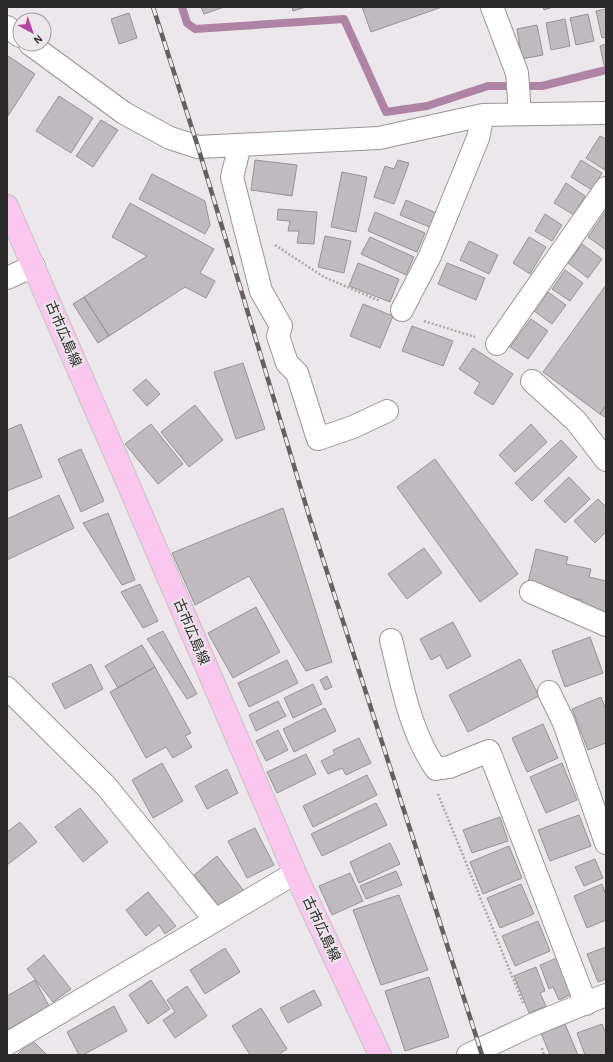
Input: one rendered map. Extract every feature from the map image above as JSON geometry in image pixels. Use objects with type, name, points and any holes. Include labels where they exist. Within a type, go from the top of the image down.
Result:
[{"type":"main road","name":"古市広島線","points":[[7,206],[295,873],[380,1055]]},
{"type":"street","points":[[492,7],[517,73],[520,114]]},
{"type":"street","points":[[41,52],[124,113],[170,138],[198,147],[379,138],[483,115],[606,113]]},
{"type":"street","points":[[402,310],[430,256],[478,138],[483,115]]},
{"type":"street","points":[[240,145],[232,177],[260,291],[281,326],[278,336],[286,363],[297,373],[318,440],[353,427],[387,411]]},
{"type":"street","points":[[497,344],[606,188]]},
{"type":"street","points":[[7,278],[34,266]]},
{"type":"street","points":[[532,381],[576,421],[606,460]]},
{"type":"street","points":[[531,592],[606,625]]},
{"type":"street","points":[[392,640],[408,710],[428,757],[436,769],[449,767],[489,751],[600,999],[532,1024],[468,1055]]},
{"type":"street","points":[[7,688],[106,786],[215,920]]},
{"type":"street","points":[[549,692],[564,723],[606,843]]},
{"type":"street","points":[[7,1044],[295,873]]},
{"type":"path","points":[[436,769],[434,783],[544,1055]]},
{"type":"building","points":[[201,7],[224,7],[204,14]]},
{"type":"building","points":[[292,7],[306,7],[293,11]]},
{"type":"building","points":[[362,7],[442,7],[371,32]]},
{"type":"building","points":[[543,7],[553,7],[544,10]]},
{"type":"building","points":[[606,9],[606,37],[602,38],[596,11]]},
{"type":"building","points":[[129,13],[137,38],[119,44],[111,19]]},
{"type":"building","points":[[588,14],[594,41],[576,45],[570,18]]},
{"type":"building","points":[[565,19],[570,46],[551,50],[546,23]]},
{"type":"building","points":[[537,25],[543,55],[522,59],[517,29]]},
{"type":"building","points":[[606,44],[606,65],[604,65],[600,46]]},
{"type":"building","points":[[8,56],[35,74],[8,116],[7,58]]},
{"type":"building","points":[[59,96],[93,118],[71,153],[36,131]]},
{"type":"building","points":[[101,120],[118,130],[93,167],[76,156]]},
{"type":"building","points":[[600,136],[606,139],[605,170],[586,158]]},
{"type":"building","points":[[255,160],[297,165],[292,196],[251,190]]},
{"type":"building","points":[[398,160],[409,163],[394,204],[374,197],[385,166],[394,169]]},
{"type":"building","points":[[581,160],[602,173],[592,190],[571,177]]},
{"type":"building","points":[[342,172],[367,177],[356,232],[331,227]]},
{"type":"building","points":[[152,174],[205,201],[210,225],[205,234],[139,199]]},
{"type":"building","points":[[566,183],[585,196],[574,215],[554,203]]},
{"type":"building","points":[[406,200],[439,214],[432,228],[400,215]]},
{"type":"building","points":[[130,203],[214,249],[200,273],[215,281],[206,298],[185,287],[109,336],[84,297],[147,256],[112,237]]},
{"type":"building","points":[[278,209],[317,212],[314,244],[297,243],[299,231],[288,231],[290,221],[277,220]]},
{"type":"building","points":[[606,211],[606,250],[588,237]]},
{"type":"building","points":[[375,212],[425,233],[417,252],[368,231]]},
{"type":"building","points":[[545,214],[562,225],[552,241],[535,231]]},
{"type":"building","points":[[325,236],[351,241],[344,273],[318,267]]},
{"type":"building","points":[[370,237],[414,257],[406,275],[361,254]]},
{"type":"building","points":[[529,237],[546,247],[530,274],[513,263]]},
{"type":"building","points":[[469,241],[498,255],[489,274],[460,260]]},
{"type":"building","points":[[582,244],[602,259],[588,278],[568,263]]},
{"type":"building","points":[[358,263],[399,279],[390,302],[349,286]]},
{"type":"building","points":[[447,263],[485,278],[476,300],[438,284]]},
{"type":"building","points":[[565,270],[583,283],[570,301],[552,289]]},
{"type":"building","points":[[606,285],[606,405],[600,414],[543,372]]},
{"type":"building","points":[[548,292],[566,305],[552,324],[534,311]]},
{"type":"building","points":[[84,297],[109,336],[98,343],[73,304]]},
{"type":"building","points":[[363,304],[393,316],[380,348],[350,336]]},
{"type":"building","points":[[531,319],[548,331],[528,359],[510,347]]},
{"type":"building","points":[[412,326],[453,341],[443,366],[402,351]]},
{"type":"building","points":[[473,348],[513,374],[493,405],[474,393],[480,383],[459,369]]},
{"type":"building","points":[[243,363],[265,429],[236,439],[214,372]]},
{"type":"building","points":[[146,379],[160,394],[147,406],[133,390]]},
{"type":"building","points":[[195,405],[223,440],[189,467],[161,432]]},
{"type":"building","points":[[606,405],[606,418],[600,414]]},
{"type":"building","points":[[21,424],[42,477],[7,491],[7,430]]},
{"type":"building","points":[[151,424],[183,464],[158,484],[125,444]]},
{"type":"building","points":[[531,424],[547,442],[515,472],[499,455]]},
{"type":"building","points":[[561,440],[577,457],[532,501],[515,483]]},
{"type":"building","points":[[81,449],[104,501],[81,512],[58,459]]},
{"type":"building","points":[[435,459],[518,574],[480,602],[397,487]]},
{"type":"building","points":[[569,477],[590,499],[565,523],[544,501]]},
{"type":"building","points":[[59,495],[74,528],[7,560],[7,519]]},
{"type":"building","points":[[598,499],[606,507],[606,532],[595,543],[574,521]]},
{"type":"building","points":[[283,508],[332,662],[306,671],[249,576],[195,605],[172,553]]},
{"type":"building","points":[[108,513],[135,580],[122,585],[83,523]]},
{"type":"building","points":[[424,548],[442,573],[407,599],[388,574]]},
{"type":"building","points":[[536,549],[568,557],[566,564],[591,569],[589,577],[606,581],[606,618],[600,617],[602,611],[581,606],[582,600],[527,587]]},
{"type":"building","points":[[140,584],[158,621],[143,628],[121,592]]},
{"type":"building","points":[[256,607],[280,652],[233,678],[208,633]]},
{"type":"building","points":[[453,622],[471,656],[447,669],[440,655],[431,660],[420,639]]},
{"type":"building","points":[[163,631],[197,694],[187,699],[147,639]]},
{"type":"building","points":[[590,637],[603,673],[565,687],[552,651]]},
{"type":"building","points":[[142,645],[155,667],[118,688],[105,666]]},
{"type":"building","points":[[520,659],[539,696],[468,732],[449,695]]},
{"type":"building","points":[[287,660],[298,683],[249,707],[238,683]]},
{"type":"building","points":[[91,664],[103,689],[65,709],[52,684]]},
{"type":"building","points":[[155,667],[191,733],[185,736],[192,747],[173,758],[166,747],[146,758],[110,692]]},
{"type":"building","points":[[327,676],[332,687],[325,690],[320,680]]},
{"type":"building","points":[[313,684],[322,704],[293,718],[284,698]]},
{"type":"building","points":[[601,697],[606,710],[606,743],[588,750],[572,709]]},
{"type":"building","points":[[278,701],[286,716],[256,731],[249,715]]},
{"type":"building","points":[[325,708],[336,731],[294,752],[283,729]]},
{"type":"building","points":[[543,724],[558,758],[527,772],[512,738]]},
{"type":"building","points":[[278,730],[288,750],[266,761],[256,741]]},
{"type":"building","points":[[359,738],[371,763],[346,775],[342,768],[328,774],[321,761],[335,754],[333,750]]},
{"type":"building","points":[[306,754],[316,774],[277,793],[267,772]]},
{"type":"building","points":[[162,763],[183,801],[153,818],[132,780]]},
{"type":"building","points":[[562,763],[577,800],[546,813],[530,777]]},
{"type":"building","points":[[227,769],[238,793],[207,809],[195,786]]},
{"type":"building","points":[[367,775],[377,795],[313,827],[303,806]]},
{"type":"building","points":[[376,803],[387,825],[322,856],[311,834]]},
{"type":"building","points":[[80,808],[108,842],[83,862],[55,827]]},
{"type":"building","points":[[579,815],[591,846],[550,861],[538,830]]},
{"type":"building","points":[[500,817],[508,841],[472,853],[463,830]]},
{"type":"building","points":[[20,822],[37,842],[7,865],[7,832]]},
{"type":"building","points":[[255,828],[274,865],[247,878],[228,841]]},
{"type":"building","points":[[390,843],[400,864],[359,883],[350,862]]},
{"type":"building","points":[[509,846],[522,878],[483,894],[470,862]]},
{"type":"building","points":[[217,856],[244,891],[221,909],[194,875]]},
{"type":"building","points":[[595,859],[603,878],[584,886],[575,867]]},
{"type":"building","points":[[396,871],[402,885],[366,899],[360,886]]},
{"type":"building","points":[[350,873],[363,901],[332,915],[319,886]]},
{"type":"building","points":[[521,884],[534,914],[500,928],[487,898]]},
{"type":"building","points":[[602,884],[606,895],[606,920],[587,928],[574,896]]},
{"type":"building","points":[[148,892],[176,926],[165,934],[159,925],[146,936],[126,910]]},
{"type":"building","points":[[399,895],[428,970],[381,985],[353,910]]},
{"type":"building","points":[[538,921],[550,951],[515,966],[502,936]]},
{"type":"building","points":[[606,947],[606,979],[598,982],[587,954]]},
{"type":"building","points":[[225,948],[240,972],[205,994],[190,970]]},
{"type":"building","points":[[44,955],[71,989],[53,1002],[27,969]]},
{"type":"building","points":[[557,958],[572,994],[559,1000],[553,987],[549,989],[540,965]]},
{"type":"building","points":[[536,967],[545,991],[540,993],[546,1006],[529,1013],[514,976]]},
{"type":"building","points":[[429,977],[449,1037],[405,1051],[385,991]]},
{"type":"building","points":[[35,980],[49,1006],[7,1030],[7,996]]},
{"type":"building","points":[[151,980],[170,1009],[148,1024],[129,995]]},
{"type":"building","points":[[187,986],[207,1016],[175,1038],[163,1020],[175,1012],[167,1000]]},
{"type":"building","points":[[314,990],[322,1005],[288,1023],[280,1008]]},
{"type":"building","points":[[114,1006],[127,1031],[83,1055],[79,1055],[67,1032]]},
{"type":"building","points":[[261,1008],[287,1049],[278,1055],[250,1055],[232,1026]]},
{"type":"building","points":[[565,1024],[578,1055],[550,1055],[541,1033]]},
{"type":"building","points":[[602,1024],[606,1034],[606,1055],[585,1055],[577,1033]]},
{"type":"building","points":[[32,1040],[47,1055],[17,1055]]},
{"type":"waterway","points":[[182,7],[187,23],[195,29],[344,19],[386,112],[427,106],[488,86],[542,86],[606,70]]},
{"type":"railway","points":[[153,7],[198,147],[310,519],[482,1055]]}]
